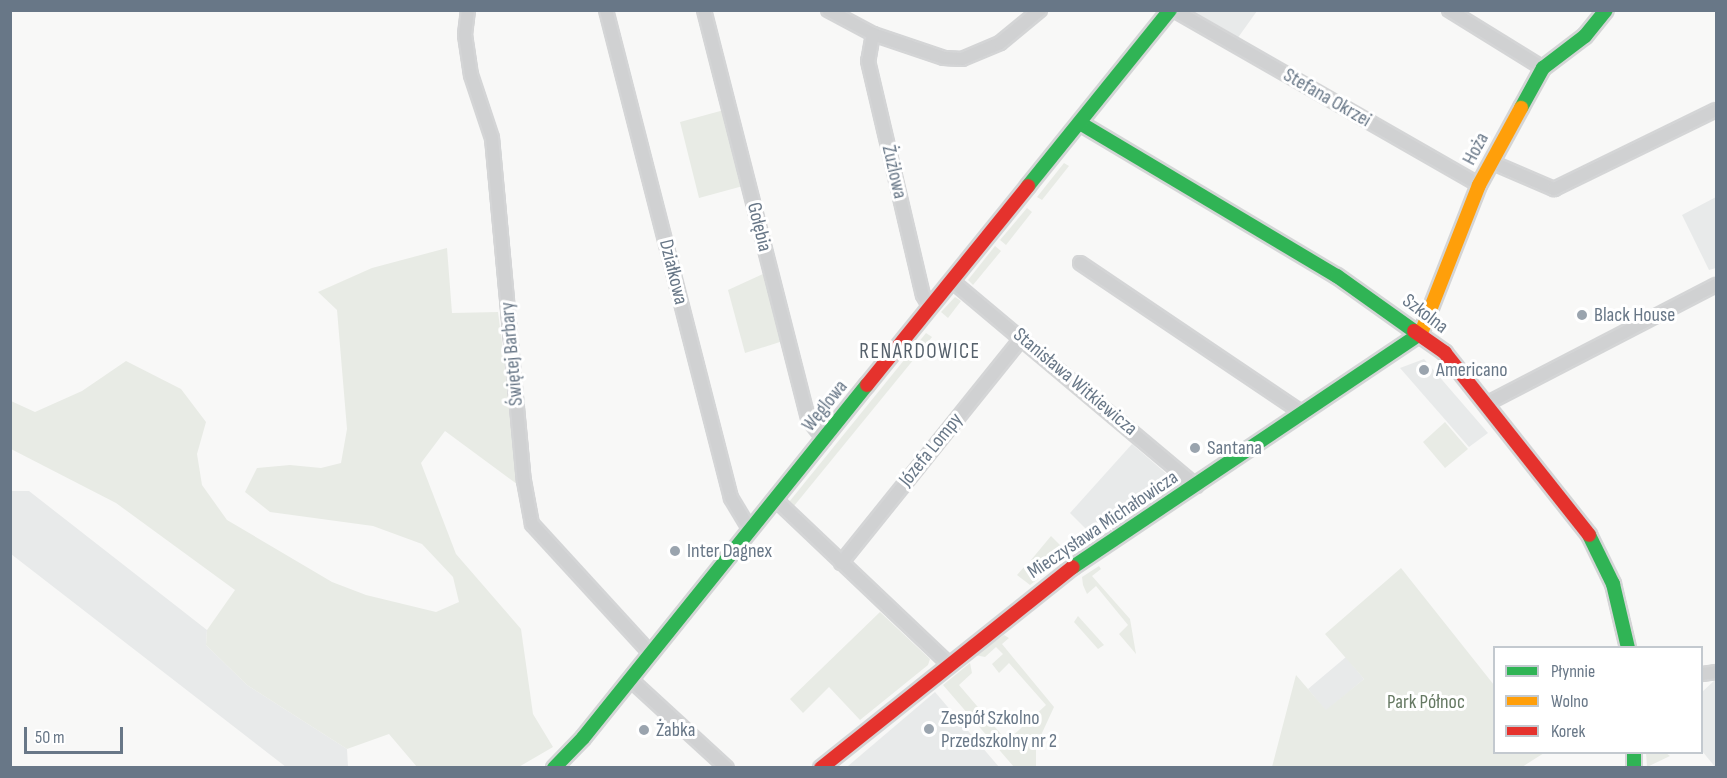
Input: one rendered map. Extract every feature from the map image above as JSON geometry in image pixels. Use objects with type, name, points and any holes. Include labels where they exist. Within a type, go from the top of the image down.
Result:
[{"type":"street","name":"Świętej Barbary","points":[[468,10],[465,35],[471,75],[492,138],[531,524],[651,654]]},
{"type":"street","name":"Działkowa","points":[[606,10],[731,498],[750,530]]},
{"type":"street","name":"Gołębia","points":[[704,10],[808,419],[824,439]]},
{"type":"street","points":[[828,10],[873,34],[944,58],[962,59],[1000,43],[1040,10]]},
{"type":"street","name":"Węglowa","points":[[554,768],[631,680],[1172,10]]},
{"type":"street","name":"Stefana Okrzei","points":[[1172,10],[1479,185]]},
{"type":"street","points":[[1449,10],[1543,68]]},
{"type":"street","name":"Hoża","points":[[1421,333],[1479,185],[1543,68],[1585,36],[1606,10]]},
{"type":"street","name":"Żużlowa","points":[[873,34],[868,61],[923,295],[930,307]]},
{"type":"street","points":[[1491,162],[1554,189],[1716,110]]},
{"type":"street","name":"Szkolna","points":[[1080,123],[1337,276],[1421,333],[1445,353],[1488,402],[1592,538],[1613,584],[1628,646]]},
{"type":"street","points":[[1080,263],[1302,413]]},
{"type":"street","name":"Stanisława Witkiewicza","points":[[952,281],[1196,486]]},
{"type":"street","points":[[1488,402],[1716,285]]},
{"type":"street","name":"Mieczysława Michałowicza","points":[[821,768],[948,663],[1094,550],[1196,486],[1421,333]]},
{"type":"street","name":"Józefa Lompy","points":[[841,563],[1022,338]]},
{"type":"street","points":[[775,499],[948,663]]},
{"type":"street","points":[[631,680],[727,768]]},
{"type":"street","points":[[1622,768],[1634,759]]},
{"type":"shaded area","points":[[1190,10],[1257,11],[1237,39]]},
{"type":"shaded area","points":[[1716,197],[1716,268],[1709,270],[1682,215]]},
{"type":"shaded area","points":[[1424,359],[1488,433],[1469,447],[1400,368]]},
{"type":"shaded area","points":[[1132,444],[1176,482],[1094,537],[1070,513]]},
{"type":"shaded area","points":[[10,491],[29,491],[207,630],[206,645],[247,685],[347,749],[348,767],[286,767],[11,554]]},
{"type":"shaded area","points":[[1346,657],[1364,679],[1326,711],[1308,689]]},
{"type":"shaded area","points":[[1716,679],[1716,768],[1703,752],[1703,691]]},
{"type":"shaded area","name":"Zespół Szkolno Przedszkolny nr 2","points":[[935,692],[999,767],[848,767],[848,766]]},
{"type":"green space","points":[[724,110],[743,186],[699,198],[680,122]]},
{"type":"green space","points":[[1064,163],[1069,166],[1042,200],[1037,197]]},
{"type":"green space","points":[[1027,208],[1032,212],[1006,245],[1000,240]]},
{"type":"green space","points":[[995,246],[1001,251],[973,285],[968,280]]},
{"type":"green space","points":[[447,248],[452,313],[498,312],[521,487],[445,431],[421,463],[456,554],[521,629],[533,714],[553,747],[517,768],[417,767],[389,734],[347,749],[247,685],[206,645],[207,630],[235,590],[116,503],[11,449],[11,401],[35,412],[82,391],[126,361],[181,389],[206,422],[197,454],[202,485],[227,520],[332,582],[366,595],[436,612],[459,602],[453,577],[422,544],[373,526],[270,512],[245,492],[257,468],[290,465],[321,468],[341,463],[347,429],[337,310],[318,292],[372,268]]},
{"type":"green space","points":[[765,273],[783,341],[745,353],[728,290]]},
{"type":"green space","points":[[955,297],[961,301],[948,318],[941,312]]},
{"type":"green space","points":[[926,333],[932,337],[794,506],[789,502]]},
{"type":"green space","points":[[1445,422],[1468,449],[1445,468],[1423,442]]},
{"type":"green space","points":[[1051,536],[1066,551],[1046,572],[1031,560]]},
{"type":"green space","points":[[1099,566],[1101,569],[1092,576],[1130,619],[1136,654],[1119,634],[1128,625],[1096,586],[1087,594],[1083,585],[1082,577]]},
{"type":"green space","points":[[1024,567],[1038,579],[1030,585],[1017,575]]},
{"type":"green space","name":"Park Północ","points":[[1401,568],[1493,684],[1493,754],[1542,754],[1522,767],[1272,767],[1296,675],[1326,710],[1364,679],[1325,634]]},
{"type":"green space","points":[[880,612],[930,659],[928,665],[860,720],[829,687],[803,713],[790,699]]},
{"type":"green space","points":[[1078,616],[1104,645],[1098,649],[1074,622]]},
{"type":"green space","points":[[1004,635],[1009,638],[1002,644],[1054,707],[1036,746],[1036,767],[1014,767],[943,685],[970,663],[972,673],[959,685],[1007,741],[1046,705],[1009,663],[999,673],[992,664],[1003,654],[996,647],[985,657],[975,655]]},
{"type":"green space","points":[[1646,754],[1670,756],[1647,767]]},
{"type":"traffic: fast","points":[[1028,186],[1170,10]]},
{"type":"traffic: fast","points":[[1521,108],[1543,68],[1585,36],[1606,10]]},
{"type":"traffic: fast","points":[[1080,123],[1337,276],[1414,331]]},
{"type":"traffic: fast","points":[[1073,567],[1421,333]]},
{"type":"traffic: fast","points":[[554,768],[583,738],[867,385]]},
{"type":"traffic: fast","points":[[1589,535],[1613,584],[1628,646]]},
{"type":"traffic: fast","points":[[1634,754],[1634,768]]},
{"type":"traffic: slow","points":[[1421,333],[1479,185],[1521,108]]},
{"type":"traffic: jam","points":[[867,385],[1028,186]]},
{"type":"traffic: jam","points":[[1414,331],[1445,353],[1589,535]]},
{"type":"traffic: jam","points":[[821,768],[1073,567]]},
{"type":"place","name":"Black House","points":[[1582,315]]},
{"type":"place","name":"Americano","points":[[1424,370]]},
{"type":"place","name":"Santana","points":[[1195,448]]},
{"type":"place","name":"Inter Dagnex","points":[[675,551]]},
{"type":"place","name":"Zespół Szkolno Przedszkolny nr 2","points":[[929,729]]},
{"type":"place","name":"Żabka","points":[[644,730]]},
{"type":"district","name":"RENARDOWICE","points":[[920,352]]}]
